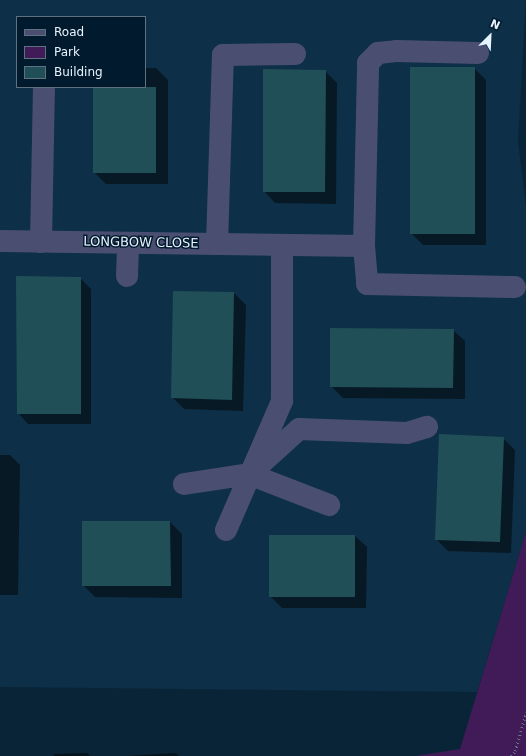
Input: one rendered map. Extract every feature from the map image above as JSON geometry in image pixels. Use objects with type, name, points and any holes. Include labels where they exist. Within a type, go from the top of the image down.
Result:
[{"type":"street","points":[[478,53],[396,51],[378,53],[368,63],[364,246],[367,284],[515,287]]},
{"type":"street","points":[[217,244],[223,54],[295,54]]},
{"type":"street","points":[[41,242],[44,88]]},
{"type":"street","name":"LONGBOW CLOSE","points":[[0,241],[364,246]]},
{"type":"street","points":[[127,276],[128,243]]},
{"type":"street","points":[[226,530],[249,474],[282,401],[282,245]]},
{"type":"street","points":[[249,474],[299,429],[407,433],[427,427]]},
{"type":"street","points":[[184,484],[249,474],[329,505]]},
{"type":"path","points":[[511,756],[515,751],[526,713]]},
{"type":"shaded area","points":[[0,0],[526,0],[518,141],[526,207],[526,532],[477,692],[0,687]]},
{"type":"green space","points":[[526,532],[526,756],[415,756],[460,749]]},
{"type":"building","points":[[410,67],[475,67],[475,234],[410,234]]},
{"type":"building","points":[[263,69],[326,70],[325,192],[263,192]]},
{"type":"building","points":[[156,87],[156,173],[93,173],[93,88]]},
{"type":"building","points":[[16,276],[81,277],[81,414],[17,414]]},
{"type":"building","points":[[173,291],[234,292],[232,400],[171,398]]},
{"type":"building","points":[[330,328],[454,329],[453,388],[330,387]]},
{"type":"building","points":[[439,434],[504,437],[500,542],[435,540]]},
{"type":"building","points":[[82,521],[170,521],[171,586],[82,586]]},
{"type":"building","points":[[269,535],[355,535],[355,597],[269,597]]}]
